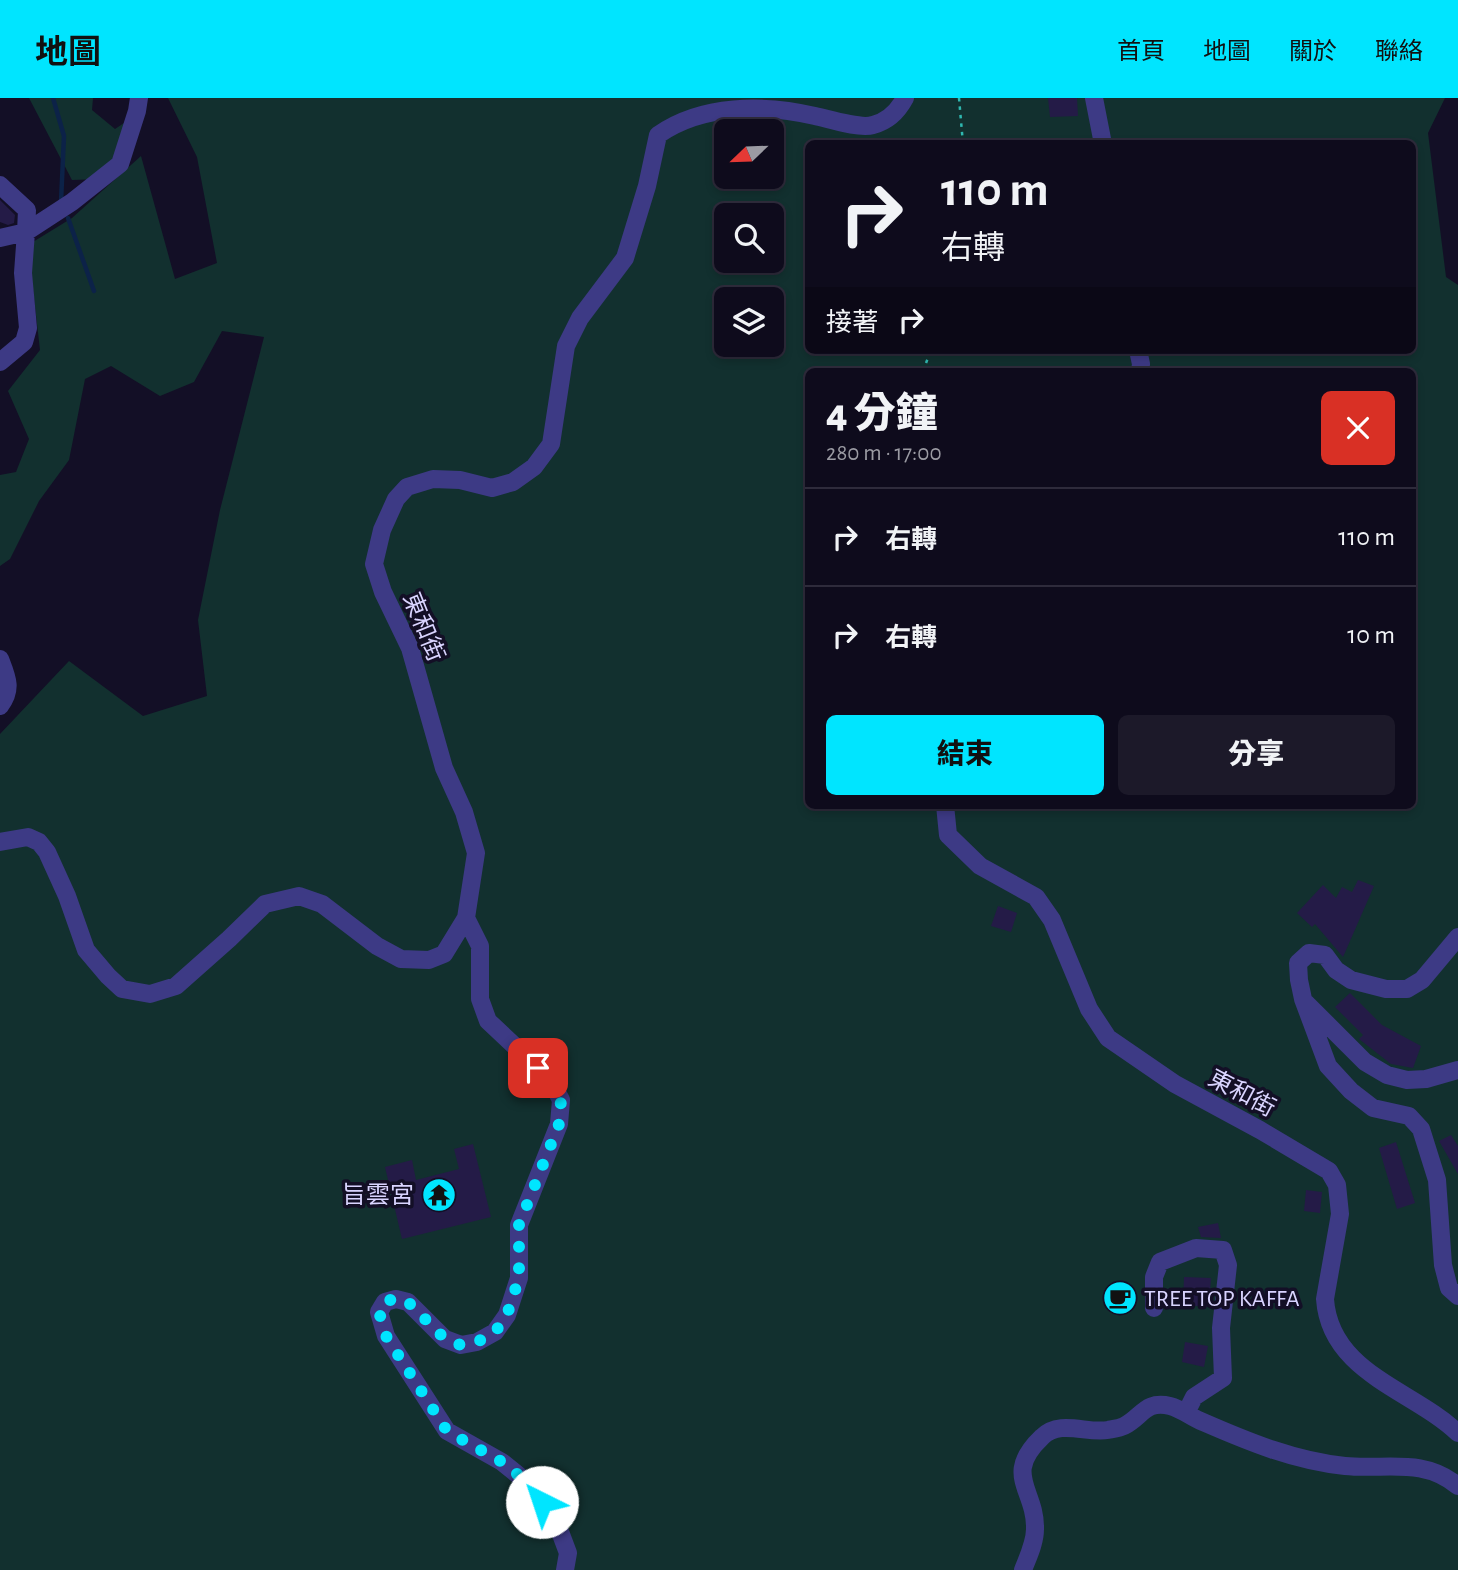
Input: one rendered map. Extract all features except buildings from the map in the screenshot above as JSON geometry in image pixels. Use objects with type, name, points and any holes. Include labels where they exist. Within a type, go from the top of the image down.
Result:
[{"type":"street","points":[[0,238],[26,232],[72,202],[120,164],[139,98]]},
{"type":"street","name":"東和街","points":[[0,842],[28,836],[39,842],[47,852],[86,950],[122,989],[150,993],[176,986],[265,904],[299,896],[322,904],[377,946],[401,959],[429,960],[443,954],[466,918],[476,853],[464,812],[444,768],[410,648],[383,592],[374,564],[382,530],[396,499],[407,487],[433,479],[460,480],[492,488],[513,482],[534,467],[551,444],[566,346],[580,318],[625,258],[647,186],[658,135],[674,123],[692,116],[766,107],[872,126],[897,113],[905,98]]},
{"type":"street","points":[[1094,98],[1102,140]]},
{"type":"street","points":[[0,185],[27,210],[23,273],[28,328],[24,342],[0,362]]},
{"type":"street","points":[[0,659],[9,682],[7,697],[0,706]]},
{"type":"street","name":"東和街","points":[[945,809],[948,835],[980,866],[1036,897],[1052,919],[1089,1009],[1108,1038],[1175,1084],[1329,1171],[1338,1185],[1340,1214],[1325,1299],[1326,1313],[1333,1332],[1345,1350],[1367,1371],[1393,1390],[1444,1419],[1458,1433]]},
{"type":"street","points":[[466,918],[480,946],[480,999],[488,1021],[550,1079],[561,1100],[559,1124],[519,1225],[519,1278],[507,1315],[495,1332],[477,1342],[461,1345],[445,1339],[408,1302],[396,1298],[385,1302],[379,1312],[386,1336],[447,1431],[502,1462],[528,1483],[556,1521],[568,1553],[565,1570]]},
{"type":"street","points":[[1458,937],[1422,980],[1406,989],[1385,989],[1351,980],[1336,970],[1325,956],[1309,953],[1298,963],[1303,999],[1328,1066],[1351,1091],[1373,1108],[1409,1116],[1422,1129],[1437,1180],[1443,1265],[1449,1288],[1458,1296]]},
{"type":"street","points":[[1303,999],[1365,1062],[1387,1075],[1407,1080],[1426,1079],[1458,1070]]},
{"type":"street","points":[[1154,1308],[1154,1277],[1160,1262],[1196,1248],[1223,1251],[1228,1265],[1222,1328],[1223,1378],[1195,1397],[1186,1413]]},
{"type":"street","points":[[1024,1570],[1035,1539],[1036,1526],[1020,1470],[1029,1451],[1044,1434],[1067,1427],[1101,1431],[1124,1426],[1146,1407],[1168,1405],[1199,1421],[1276,1452],[1346,1466],[1391,1465],[1419,1468],[1446,1475],[1458,1486]]},
{"type":"path","points":[[959,98],[963,140]]},
{"type":"green space","points":[[29,98],[93,98],[92,110],[115,129],[127,121],[135,140],[99,179],[72,180]]},
{"type":"green space","points":[[168,98],[1445,98],[1428,133],[1446,277],[1458,285],[1458,1570],[0,1570],[0,734],[69,661],[143,716],[207,696],[198,620],[220,510],[264,337],[222,331],[194,382],[160,396],[111,366],[85,379],[69,460],[39,501],[10,559],[0,566],[0,475],[16,472],[29,439],[8,391],[40,350],[28,245],[72,218],[141,156],[175,279],[217,263],[197,157]]},
{"type":"waterway","points":[[53,98],[64,136],[61,202]]},
{"type":"waterway","points":[[68,218],[94,291]]},
{"type":"place","name":"旨雲宮","points":[[439,1195]]},
{"type":"place","name":"TREE TOP KAFFA","points":[[1120,1298]]},
{"type":"route","points":[[538,1068],[550,1079],[561,1100],[559,1124],[519,1225],[519,1278],[507,1315],[495,1332],[477,1342],[461,1345],[445,1339],[408,1302],[396,1298],[385,1302],[379,1312],[386,1336],[447,1431],[502,1462],[528,1483],[542,1502]]}]
